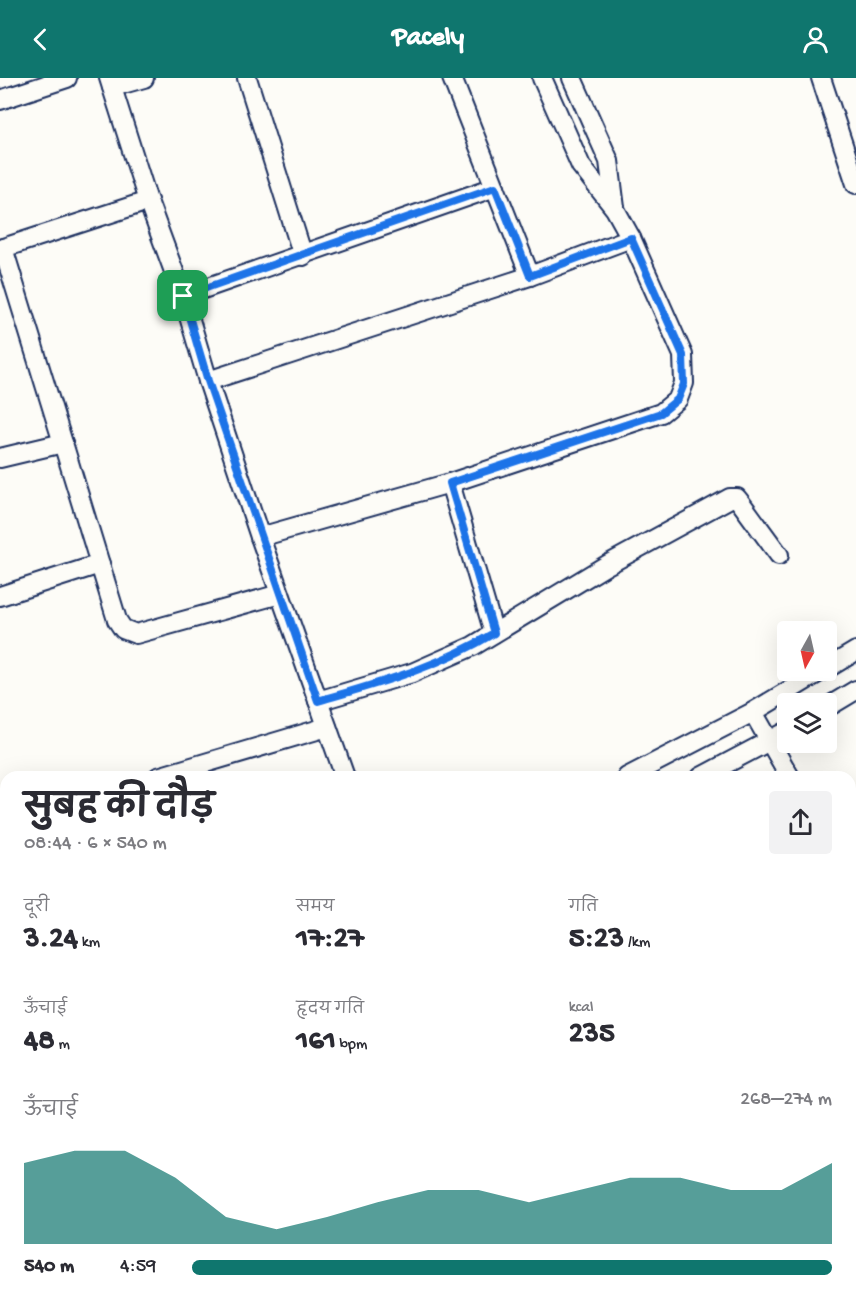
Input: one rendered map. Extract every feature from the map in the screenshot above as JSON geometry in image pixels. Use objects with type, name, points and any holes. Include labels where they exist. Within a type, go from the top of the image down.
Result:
[{"type":"street","points":[[0,100],[67,78]]},
{"type":"street","points":[[144,78],[110,83],[148,201],[183,296],[208,381],[260,537],[343,771]]},
{"type":"street","points":[[247,78],[303,256]]},
{"type":"street","points":[[452,78],[530,276]]},
{"type":"street","points":[[260,537],[450,483],[661,413],[678,399],[684,384],[683,355],[631,238],[615,209],[581,166],[542,78]]},
{"type":"street","points":[[572,78],[609,161],[615,209]]},
{"type":"street","points":[[821,78],[856,184]]},
{"type":"street","points":[[183,296],[303,256],[495,187]]},
{"type":"street","points":[[148,201],[2,248],[117,620],[123,629],[136,634],[280,594]]},
{"type":"street","points":[[208,381],[530,276],[631,238]]},
{"type":"street","points":[[0,458],[63,443]]},
{"type":"street","points":[[450,483],[494,633]]},
{"type":"street","points":[[318,701],[412,673],[473,646],[607,565],[730,498],[737,498],[779,555]]},
{"type":"street","points":[[0,596],[100,564]]},
{"type":"street","points":[[837,663],[856,651]]},
{"type":"street","points":[[639,771],[753,712],[806,681]]},
{"type":"street","points":[[837,701],[856,690]]},
{"type":"street","points":[[753,712],[787,771]]},
{"type":"street","points":[[178,771],[327,727]]},
{"type":"street","points":[[713,771],[777,738]]},
{"type":"route","points":[[495,187],[530,276],[631,238],[683,355],[684,384],[678,399],[661,413],[450,483],[494,633],[434,665],[318,701],[208,381],[183,296],[303,256],[495,187]]}]
